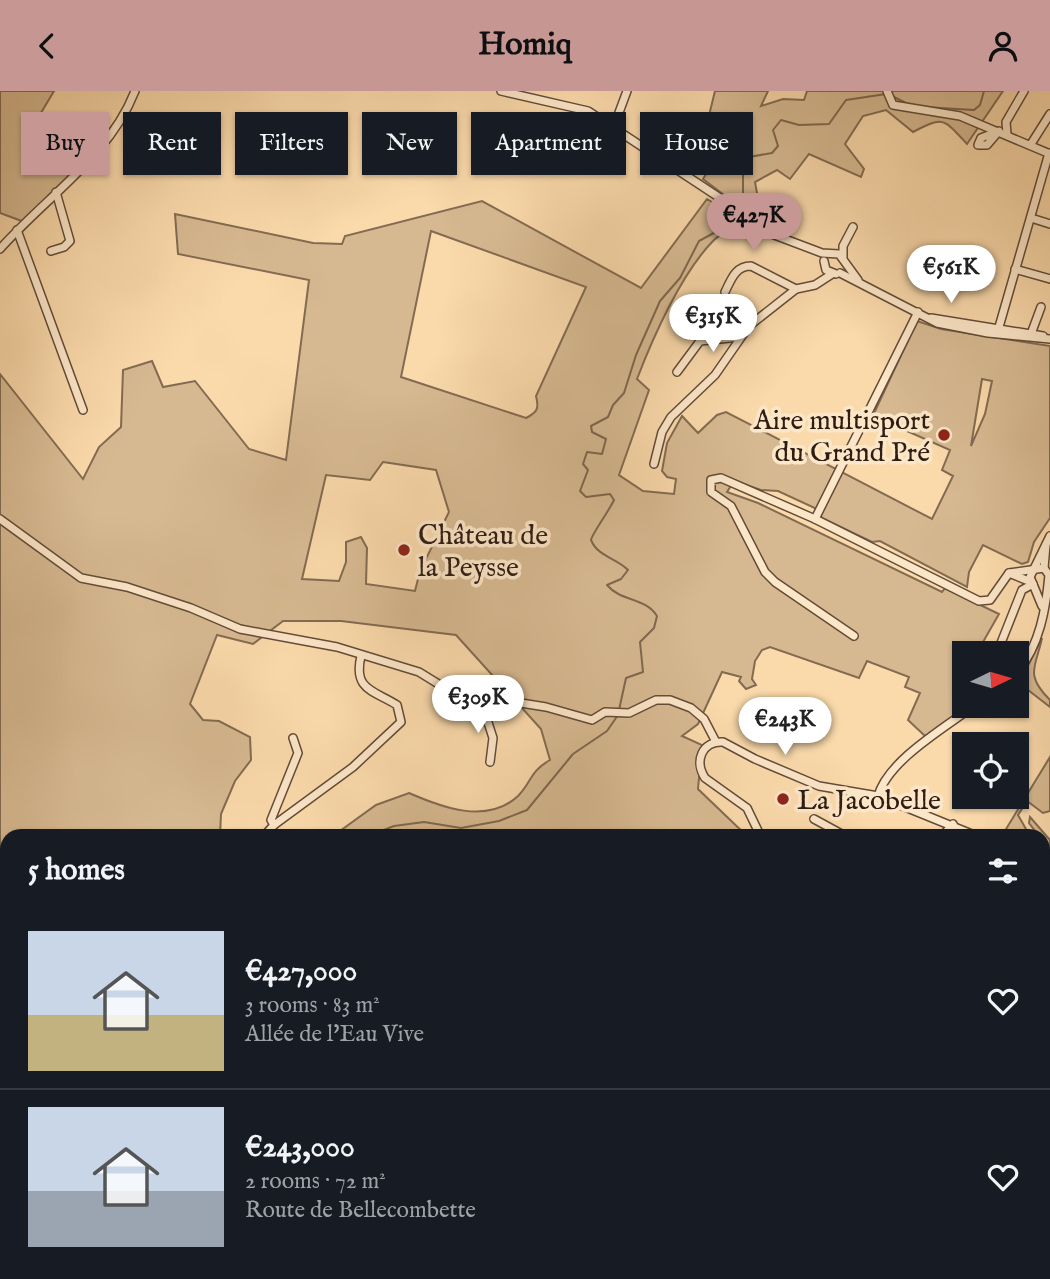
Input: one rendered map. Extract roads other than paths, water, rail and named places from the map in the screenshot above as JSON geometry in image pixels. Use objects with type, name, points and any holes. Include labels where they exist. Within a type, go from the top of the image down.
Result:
[{"type":"street","points":[[0,249],[101,147],[125,116],[135,91]]},
{"type":"street","points":[[501,91],[547,95],[590,112]]},
{"type":"street","points":[[619,112],[627,91]]},
{"type":"street","points":[[1003,133],[1006,122],[1024,91]]},
{"type":"street","points":[[887,94],[893,106],[960,116],[1050,153],[998,331],[963,328]]},
{"type":"street","points":[[1031,144],[1050,114]]},
{"type":"street","points":[[626,133],[720,198],[750,223],[809,248],[832,253],[844,260],[858,280]]},
{"type":"street","points":[[51,251],[64,247],[70,241],[57,192]]},
{"type":"street","points":[[1031,218],[1050,224]]},
{"type":"street","points":[[832,253],[843,246],[853,227]]},
{"type":"street","points":[[17,230],[83,410]]},
{"type":"street","points":[[843,246],[844,260]]},
{"type":"street","points":[[809,248],[830,269],[858,280],[937,323],[1050,338]]},
{"type":"street","points":[[830,269],[832,253]]},
{"type":"street","points":[[654,464],[662,432],[671,417],[715,376],[740,337],[796,289],[815,285],[830,269],[844,260]]},
{"type":"street","points":[[725,292],[736,270],[744,266],[751,266],[796,289]]},
{"type":"street","points":[[1015,269],[1050,279]]},
{"type":"street","points":[[1031,335],[1041,307]]},
{"type":"street","points":[[816,519],[918,312]]},
{"type":"street","points":[[930,318],[999,327],[1031,335]]},
{"type":"street","points":[[677,372],[700,341],[740,337]]},
{"type":"street","points":[[854,636],[785,590],[765,572],[731,506],[711,492],[710,483],[716,477],[816,519],[979,601],[992,597],[1009,573],[1044,568]]},
{"type":"street","points":[[0,519],[81,578],[127,587],[219,618],[240,629],[337,647],[419,672],[466,701],[483,707],[521,703],[592,720],[605,712],[629,713],[656,700],[679,702],[704,719],[716,742]]},
{"type":"street","points":[[1029,655],[1046,608],[1049,580],[1044,568],[1048,538]]},
{"type":"street","points":[[1042,617],[1041,596],[1032,583],[1033,570],[1048,538]]},
{"type":"street","points":[[1009,573],[1040,587],[1049,580]]},
{"type":"street","points":[[1002,641],[1022,590],[1032,583]]},
{"type":"street","points":[[270,829],[353,767],[401,722],[397,705],[362,684],[359,677],[361,656]]},
{"type":"street","points":[[483,707],[493,738],[490,762]]},
{"type":"street","points":[[878,796],[883,782],[894,768],[958,718]]},
{"type":"street","points":[[274,825],[271,820],[298,753],[293,738]]},
{"type":"street","points":[[757,829],[747,808],[705,778],[700,771],[700,755],[716,742],[723,742],[755,759],[819,786],[878,796],[963,829]]},
{"type":"street","points":[[814,819],[832,829]]},
{"type":"street","points":[[948,829],[953,824]]},
{"type":"waterway","points":[[924,107],[974,110],[980,105],[984,91]]},
{"type":"waterway","points":[[743,211],[743,158],[772,153],[778,146],[773,130],[781,120],[799,125],[829,124],[846,100],[886,94]]},
{"type":"waterway","points":[[894,97],[908,104]]},
{"type":"waterway","points":[[619,710],[626,678],[643,672],[640,642],[654,628],[657,616],[646,606],[619,594],[607,585],[621,579],[628,570],[598,550],[591,540],[614,500],[610,494],[586,497],[580,491],[588,470],[583,464],[587,452],[602,454],[606,439],[592,432],[591,426],[608,417],[613,405],[624,393],[636,355],[660,301],[680,278],[699,241],[734,222]]},
{"type":"waterway","points":[[386,829],[424,822],[461,828],[499,821],[527,810],[573,754],[607,731],[618,715]]},
{"type":"place","name":"Aire multisport du Grand Pré","points":[[944,435]]},
{"type":"place","name":"Château de la Peysse","points":[[404,550]]},
{"type":"place","name":"La Jacobelle","points":[[783,799]]}]
